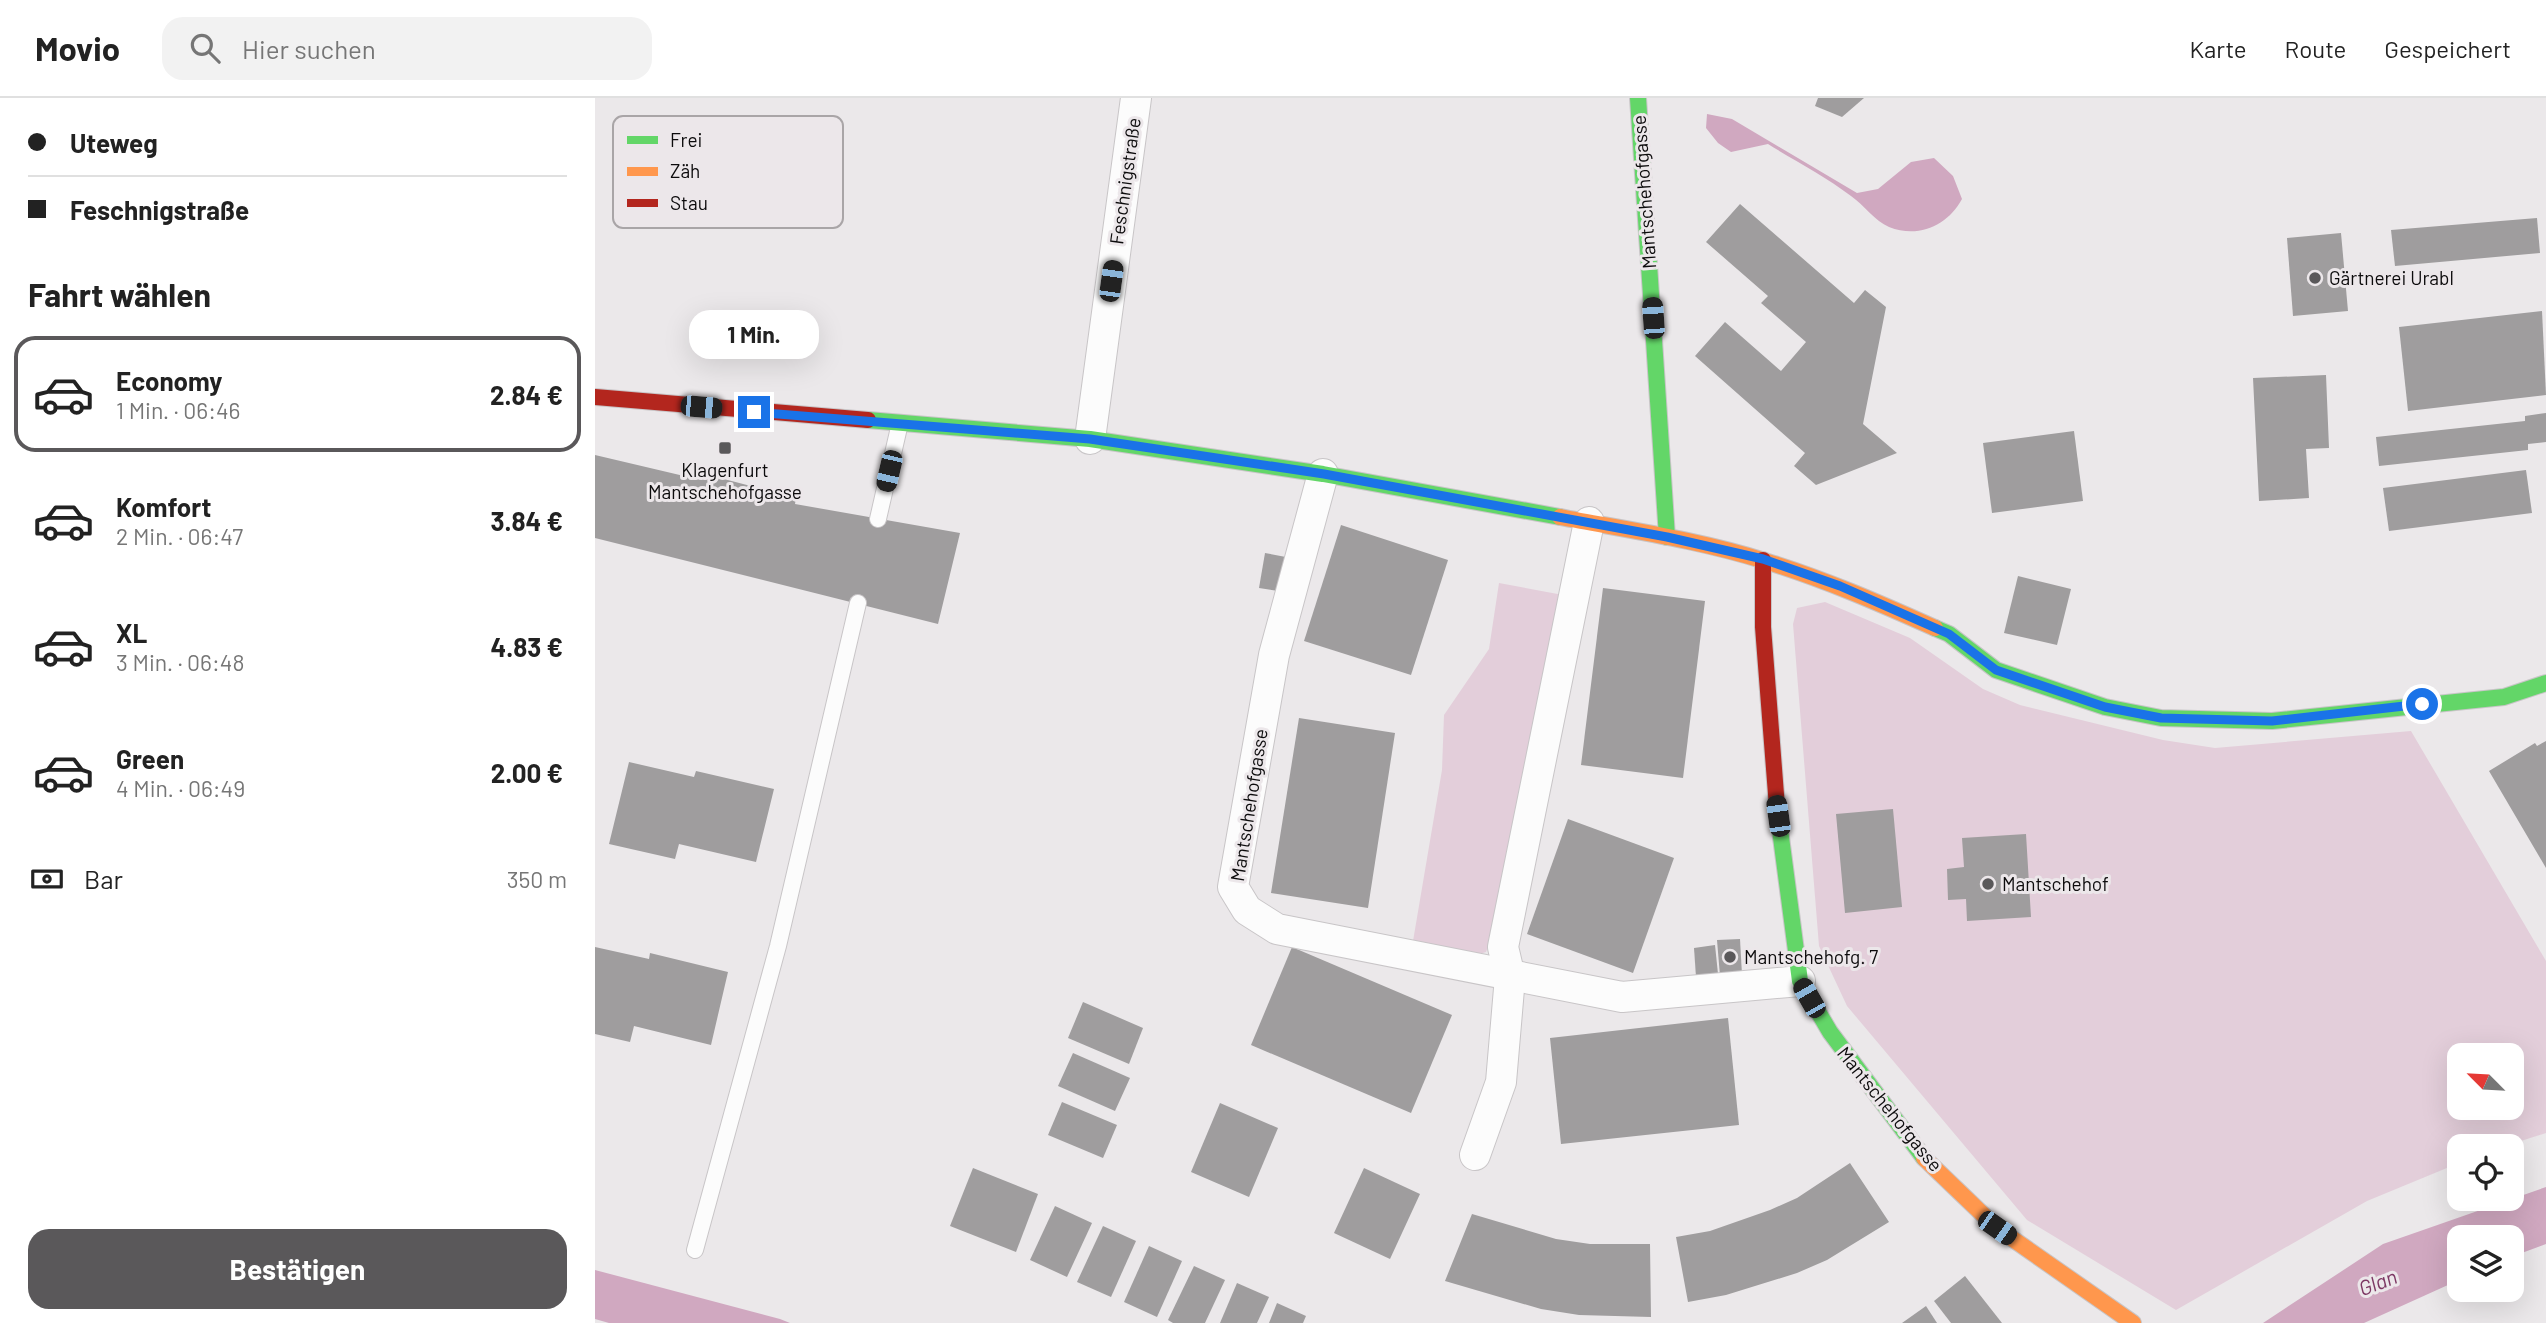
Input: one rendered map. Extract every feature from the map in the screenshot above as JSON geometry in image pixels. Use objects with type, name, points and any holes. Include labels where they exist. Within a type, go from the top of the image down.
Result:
[{"type":"street","name":"Feschnigstraße","points":[[1090,439],[1136,98]]},
{"type":"street","name":"Mantschehofgasse","points":[[1638,98],[1667,537]]},
{"type":"street","points":[[595,397],[1090,439],[1324,474],[1667,537],[1763,559],[1840,586],[1949,634],[1996,670],[2105,707],[2161,718],[2272,721],[2504,697],[2546,682]]},
{"type":"street","name":"Mantschehofgasse","points":[[1324,474],[1274,655],[1233,887],[1247,910],[1277,929],[1622,997],[1800,981]]},
{"type":"street","points":[[1475,1154],[1501,1082],[1510,977],[1503,947],[1589,522]]},
{"type":"street","name":"Mantschehofgasse","points":[[1763,559],[1763,627],[1774,788],[1800,981],[1830,1032],[1870,1089],[1925,1158],[1997,1228],[2133,1323]]},
{"type":"lane","points":[[879,519],[900,423]]},
{"type":"lane","points":[[695,1250],[778,946],[857,603]]},
{"type":"shaded area","points":[[1499,583],[1563,595],[1498,920],[1486,952],[1466,958],[1412,947],[1442,770],[1444,715],[1489,649]]},
{"type":"shaded area","points":[[1825,602],[1910,638],[1983,689],[2020,705],[2163,740],[2215,748],[2411,731],[2546,961],[2546,1133],[2524,1140],[2524,1134],[2447,1134],[2447,1168],[2367,1201],[2176,1310],[2027,1220],[1847,1006],[1819,946],[1793,624],[1797,608]]},
{"type":"water","points":[[1707,114],[1732,119],[1857,193],[1878,189],[1911,162],[1934,158],[1953,176],[1962,199],[1949,216],[1931,227],[1911,231],[1889,227],[1841,189],[1768,144],[1731,152],[1718,143],[1706,128]]},
{"type":"water","name":"Glan","points":[[2546,1187],[2546,1244],[2524,1252],[2524,1225],[2447,1225],[2447,1285],[2364,1323],[2263,1323],[2383,1244],[2477,1211],[2524,1211],[2524,1195]]},
{"type":"water","points":[[595,1270],[790,1323],[609,1323],[595,1319]]},
{"type":"building","points":[[1818,98],[1864,98],[1842,117],[1815,106]]},
{"type":"building","points":[[1740,204],[1854,303],[1865,290],[1886,307],[1863,424],[1897,453],[1816,485],[1794,466],[1805,453],[1695,356],[1725,322],[1781,371],[1806,342],[1761,303],[1768,296],[1706,242]]},
{"type":"building","points":[[2537,218],[2540,253],[2395,266],[2391,230]]},
{"type":"building","points":[[2341,233],[2348,311],[2293,316],[2287,238]]},
{"type":"building","points":[[2542,311],[2546,395],[2408,411],[2399,327]]},
{"type":"building","points":[[2326,375],[2329,448],[2306,449],[2309,498],[2259,501],[2253,378]]},
{"type":"building","points":[[2546,413],[2546,442],[2528,444],[2528,450],[2379,466],[2376,437],[2525,421],[2525,416]]},
{"type":"building","points":[[2074,431],[2083,501],[1992,513],[1983,443]]},
{"type":"building","points":[[595,455],[684,476],[686,469],[796,498],[795,504],[960,533],[938,624],[595,538]]},
{"type":"building","points":[[2526,470],[2532,513],[2389,531],[2383,488]]},
{"type":"building","points":[[1341,525],[1448,560],[1411,675],[1304,641]]},
{"type":"building","points":[[1265,553],[1291,558],[1285,592],[1259,588]]},
{"type":"building","points":[[2018,576],[2071,589],[2057,645],[2004,633]]},
{"type":"building","points":[[1603,588],[1705,601],[1683,778],[1581,765]]},
{"type":"building","points":[[1299,718],[1395,733],[1368,908],[1271,893]]},
{"type":"building","points":[[2546,741],[2546,868],[2489,771],[2535,743],[2537,746]]},
{"type":"building","points":[[629,762],[694,777],[696,771],[774,789],[756,862],[679,844],[675,859],[609,844]]},
{"type":"building","points":[[1893,809],[1902,907],[1845,913],[1836,814]]},
{"type":"building","points":[[1568,819],[1674,858],[1633,973],[1527,934]]},
{"type":"building","name":"Mantschehof","points":[[2026,834],[2031,917],[1967,921],[1966,899],[1948,900],[1947,869],[1964,867],[1962,838]]},
{"type":"building","name":"Mantschehofg. 7","points":[[1740,939],[1742,975],[1720,976],[1717,940]]},
{"type":"building","points":[[1715,945],[1718,974],[1696,977],[1694,948]]},
{"type":"building","points":[[595,947],[649,959],[650,953],[728,972],[711,1045],[634,1026],[630,1042],[595,1034]]},
{"type":"building","points":[[1292,947],[1452,1015],[1411,1113],[1251,1045]]},
{"type":"building","points":[[1083,1002],[1143,1028],[1129,1064],[1068,1038]]},
{"type":"building","points":[[1728,1018],[1739,1125],[1561,1144],[1550,1038]]},
{"type":"building","points":[[1073,1053],[1130,1078],[1115,1111],[1058,1086]]},
{"type":"building","points":[[1062,1102],[1117,1125],[1103,1158],[1048,1135]]},
{"type":"building","points":[[1220,1103],[1278,1128],[1249,1197],[1191,1172]]},
{"type":"building","points":[[1850,1163],[1889,1222],[1827,1260],[1797,1273],[1726,1295],[1688,1302],[1676,1237],[1710,1231],[1770,1210],[1797,1198]]},
{"type":"building","points":[[973,1168],[1038,1194],[1016,1252],[950,1226]]},
{"type":"building","points":[[1364,1168],[1420,1194],[1390,1259],[1334,1233]]},
{"type":"building","points":[[1055,1206],[1092,1223],[1067,1277],[1030,1260]]},
{"type":"building","points":[[1472,1214],[1556,1239],[1590,1244],[1650,1244],[1651,1317],[1579,1315],[1541,1309],[1445,1281]]},
{"type":"building","points":[[1103,1226],[1136,1241],[1111,1297],[1077,1282]]},
{"type":"building","points":[[1149,1246],[1182,1261],[1157,1317],[1124,1302]]},
{"type":"building","points":[[1194,1266],[1225,1280],[1205,1323],[1173,1323],[1168,1320]]},
{"type":"building","points":[[1965,1276],[2002,1323],[1951,1323],[1934,1301]]},
{"type":"building","points":[[1237,1283],[1269,1297],[1257,1323],[1220,1323]]},
{"type":"building","points":[[1277,1303],[1306,1316],[1303,1323],[1269,1323]]},
{"type":"building","points":[[1926,1306],[1937,1323],[1902,1323]]},
{"type":"traffic: fast","points":[[1638,98],[1667,537]]},
{"type":"traffic: fast","points":[[868,420],[1090,439],[1323,474],[1560,517]]},
{"type":"traffic: fast","points":[[1935,628],[1949,634],[1996,670],[2105,707],[2161,718],[2272,721],[2504,697],[2546,683]]},
{"type":"traffic: fast","points":[[1777,807],[1800,981],[1830,1032],[1924,1158]]},
{"type":"traffic: slow","points":[[1560,517],[1689,541],[1765,561],[1830,584],[1935,628]]},
{"type":"traffic: slow","points":[[1924,1158],[1997,1228],[2133,1323]]},
{"type":"traffic: jam","points":[[595,397],[868,420]]},
{"type":"traffic: jam","points":[[1763,560],[1763,627],[1777,807]]},
{"type":"place","name":"Gärtnerei Urabl","points":[[2315,278]]},
{"type":"place","name":"Klagenfurt Mantschehofgasse","points":[[725,448]]},
{"type":"place","name":"Mantschehof","points":[[1988,884]]},
{"type":"place","name":"Mantschehofg. 7","points":[[1730,957]]},
{"type":"route","points":[[754,412],[1090,439],[1324,474],[1667,537],[1763,559],[1840,586],[1949,634],[1996,670],[2105,707],[2161,718],[2272,721],[2422,704]]}]
